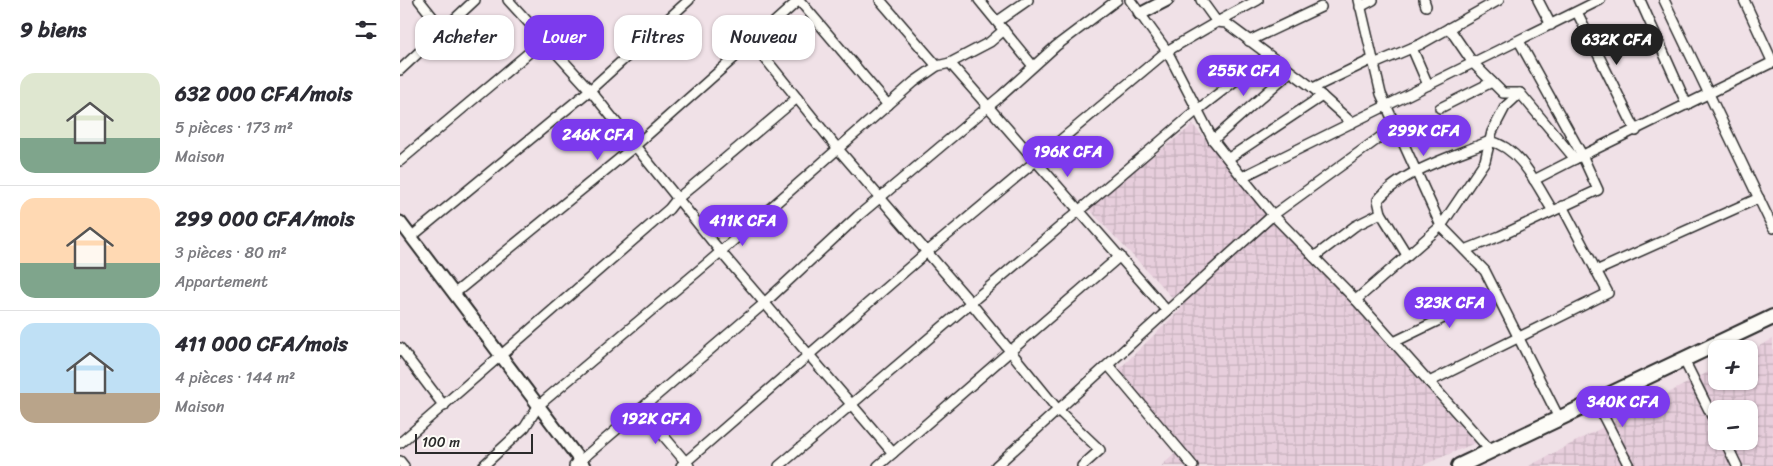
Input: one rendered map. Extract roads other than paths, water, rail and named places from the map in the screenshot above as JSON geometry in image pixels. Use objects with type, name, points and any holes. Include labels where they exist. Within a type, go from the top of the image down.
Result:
[{"type":"main road","points":[[1459,466],[1773,317]]},
{"type":"street","points":[[419,0],[432,15]]},
{"type":"street","points":[[460,15],[475,0]]},
{"type":"street","points":[[508,0],[524,18]]},
{"type":"street","points":[[411,237],[590,90],[689,0]]},
{"type":"street","points":[[782,15],[799,0],[888,105]]},
{"type":"street","points":[[880,0],[937,66]]},
{"type":"street","points":[[979,0],[1033,66]]},
{"type":"street","points":[[998,21],[1028,0]]},
{"type":"street","points":[[400,222],[503,356],[580,464],[765,302],[880,197],[989,106],[1033,66],[1117,0]]},
{"type":"street","points":[[1130,0],[1166,51],[1213,140],[1242,177],[1273,215],[1356,300],[1490,450]]},
{"type":"street","points":[[1140,14],[1167,0]]},
{"type":"street","points":[[1201,0],[1217,22],[1226,23],[1313,88],[1352,123]]},
{"type":"street","points":[[641,409],[686,465],[927,252],[1166,51],[1258,0]]},
{"type":"street","points":[[1373,0],[1360,4],[1381,94],[1397,125],[1441,226],[1485,271],[1559,418]]},
{"type":"street","points":[[1313,88],[1373,61],[1412,48],[1499,0]]},
{"type":"street","points":[[1538,0],[1551,25]]},
{"type":"street","points":[[1242,177],[1600,0]]},
{"type":"street","points":[[1640,0],[1687,106]]},
{"type":"street","points":[[1664,0],[1711,94],[1773,228]]},
{"type":"street","points":[[1534,180],[1773,62],[1744,0]]},
{"type":"street","points":[[1249,41],[1321,7]]},
{"type":"street","points":[[1577,12],[1636,131]]},
{"type":"street","points":[[1449,28],[1473,63],[1502,93],[1520,93],[1578,157]]},
{"type":"street","points":[[483,466],[525,427],[539,405],[888,105],[937,66],[950,63],[990,42],[1004,30]]},
{"type":"street","points":[[1466,250],[1598,190],[1578,157],[1519,41]]},
{"type":"street","points":[[1412,48],[1428,86]]},
{"type":"street","points":[[401,68],[415,56]]},
{"type":"street","points":[[780,466],[1196,111],[1268,56]]},
{"type":"street","points":[[400,160],[524,57]]},
{"type":"street","points":[[562,60],[590,90],[676,199],[893,453]]},
{"type":"street","points":[[455,294],[634,146],[732,60]]},
{"type":"street","points":[[766,60],[838,149],[971,303],[1058,411],[1100,450],[1082,466]]},
{"type":"street","points":[[950,63],[1037,160],[1167,311]]},
{"type":"street","points":[[1213,140],[1290,72]]},
{"type":"street","points":[[1440,108],[1492,82]]},
{"type":"street","points":[[1356,300],[1441,226],[1485,160],[1490,141],[1505,107],[1520,93]]},
{"type":"street","points":[[1229,158],[1322,96]]},
{"type":"street","points":[[400,443],[670,210],[676,199],[797,98]]},
{"type":"street","points":[[996,466],[1273,215],[1397,125]]},
{"type":"street","points":[[1407,255],[1381,213],[1378,200],[1387,188],[1417,172],[1490,141],[1501,143],[1513,152],[1534,180],[1553,211]]},
{"type":"street","points":[[1596,271],[1759,198]]},
{"type":"street","points":[[1429,382],[1608,293],[1562,206]]},
{"type":"street","points":[[1314,257],[1355,226],[1381,213]]},
{"type":"street","points":[[878,466],[1120,256]]},
{"type":"street","points":[[1394,342],[1496,293]]},
{"type":"street","points":[[400,348],[444,406]]},
{"type":"street","points":[[1684,358],[1708,408]]},
{"type":"street","points":[[1108,365],[1193,466]]},
{"type":"street","points":[[1595,400],[1629,466]]},
{"type":"street","points":[[1729,450],[1737,466]]},
{"type":"street","points":[[400,461],[404,466]]}]
